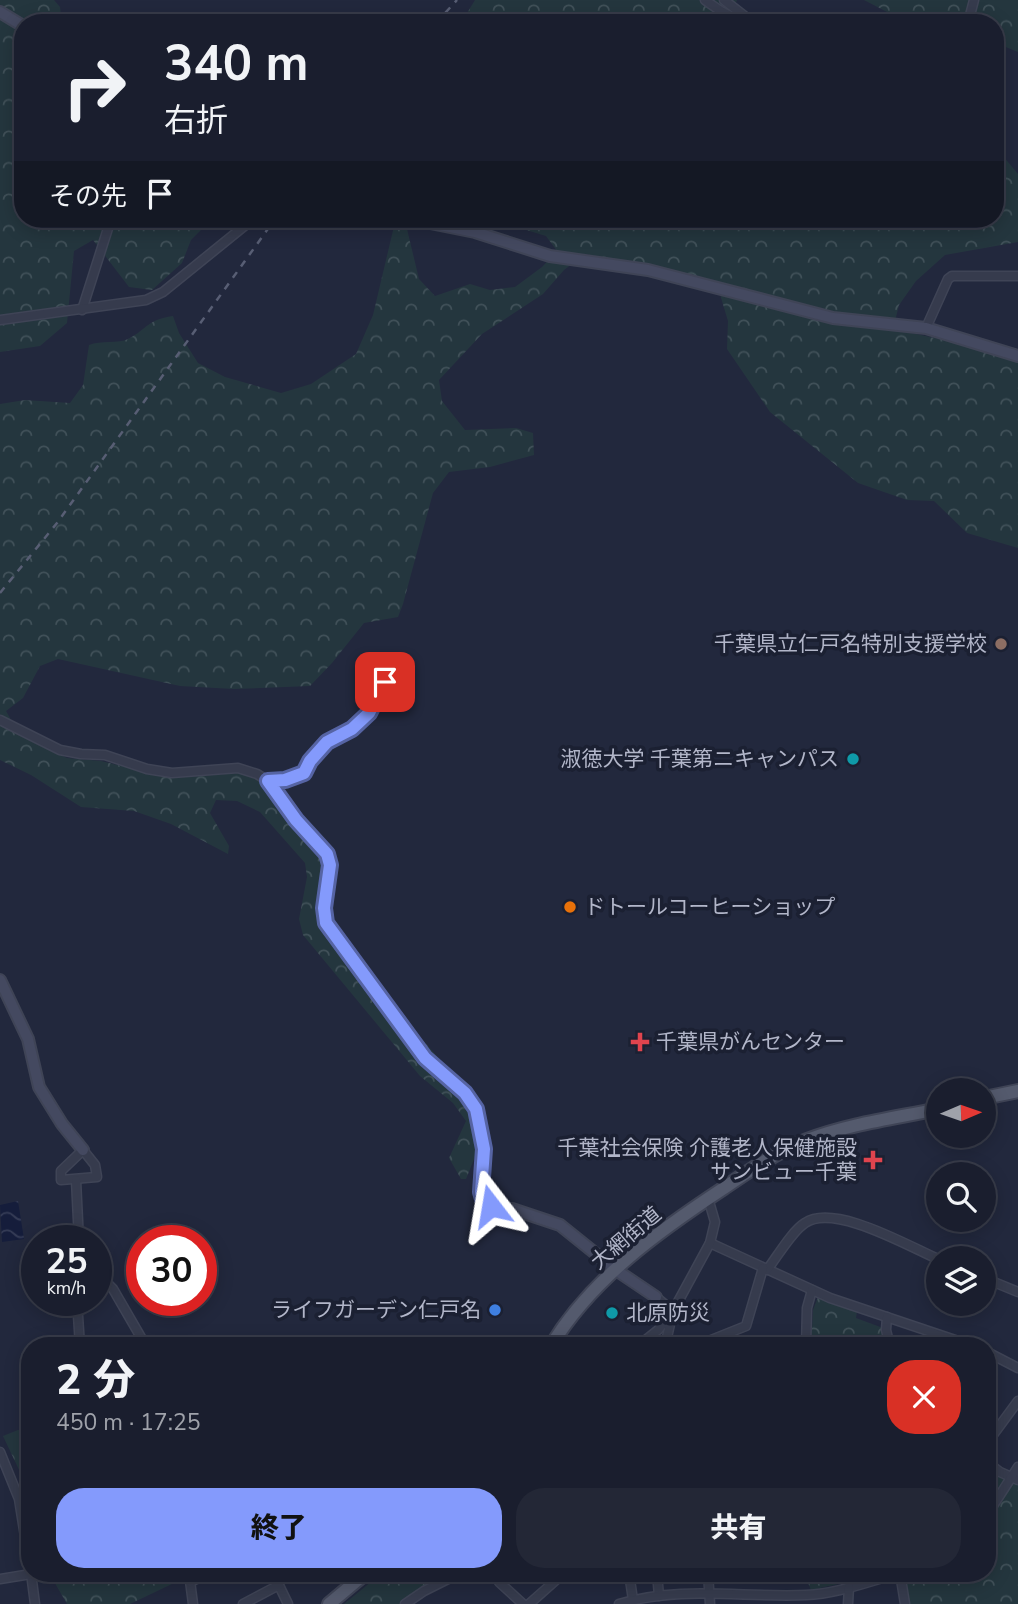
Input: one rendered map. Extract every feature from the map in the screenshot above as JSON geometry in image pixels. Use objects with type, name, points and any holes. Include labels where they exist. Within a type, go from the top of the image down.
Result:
[{"type":"main road","points":[[996,1096],[1018,1091]]},
{"type":"main road","name":"大網街道","points":[[558,1337],[587,1298],[616,1270],[708,1198],[749,1170],[808,1140],[926,1112]]},
{"type":"main road","points":[[329,1604],[355,1582]]},
{"type":"street","points":[[705,0],[724,14]]},
{"type":"street","points":[[724,0],[744,14]]},
{"type":"street","points":[[82,310],[108,228]]},
{"type":"street","points":[[0,320],[146,300],[163,292],[242,228]]},
{"type":"street","points":[[455,228],[550,256],[648,270],[833,318],[926,328],[1018,356]]},
{"type":"street","points":[[926,328],[948,279],[952,276],[1018,276]]},
{"type":"street","points":[[268,781],[285,780],[304,773],[310,761],[327,742],[352,729],[369,713],[385,682]]},
{"type":"street","points":[[0,720],[60,750],[104,755],[147,769],[172,773],[238,768],[253,772],[268,781],[296,820],[327,854],[330,865],[324,908],[326,923],[425,1058],[465,1093],[476,1109],[484,1149],[481,1192],[483,1199],[491,1206],[512,1209],[559,1225],[673,1311]]},
{"type":"street","points":[[1,979],[28,1038],[39,1087],[62,1124],[83,1150],[95,1165],[97,1177],[61,1180],[61,1171],[83,1150]]},
{"type":"street","points":[[76,1180],[78,1225]]},
{"type":"street","points":[[649,1337],[673,1311],[709,1243],[715,1222],[708,1198]]},
{"type":"street","points":[[718,1337],[746,1326],[765,1269],[803,1223],[817,1217],[833,1217],[851,1222],[926,1254]]},
{"type":"street","points":[[709,1243],[812,1290],[946,1337]]},
{"type":"street","points":[[996,1283],[1018,1292]]},
{"type":"street","points":[[112,1288],[141,1337]]},
{"type":"street","points":[[806,1337],[807,1308],[812,1290]]},
{"type":"street","points":[[667,1337],[673,1311]]},
{"type":"street","points":[[79,1316],[80,1337]]},
{"type":"street","points":[[887,1317],[888,1337]]},
{"type":"street","points":[[996,1356],[1018,1368]]},
{"type":"street","points":[[996,1431],[1018,1401]]},
{"type":"street","points":[[0,1452],[19,1499],[21,1512]]},
{"type":"street","points":[[996,1467],[1015,1479]]},
{"type":"street","points":[[996,1503],[1015,1479],[1018,1467]]},
{"type":"street","points":[[0,1578],[21,1575]]},
{"type":"street","points":[[32,1582],[35,1604]]},
{"type":"street","points":[[190,1582],[193,1604]]},
{"type":"street","points":[[278,1582],[288,1604]]},
{"type":"street","points":[[405,1604],[442,1582]]},
{"type":"street","points":[[499,1582],[523,1604]]},
{"type":"street","points":[[529,1604],[554,1582]]},
{"type":"street","points":[[631,1582],[634,1600]]},
{"type":"street","points":[[658,1582],[659,1596]]},
{"type":"street","points":[[708,1582],[710,1604]]},
{"type":"street","points":[[619,1604],[659,1596],[675,1599],[708,1594],[806,1595],[867,1582]]},
{"type":"street","points":[[901,1582],[905,1604]]},
{"type":"street","points":[[243,1604],[279,1585]]},
{"type":"street","points":[[848,1604],[849,1587]]},
{"type":"green space","points":[[0,0],[54,0],[60,7],[61,14],[14,14],[14,228],[203,228],[191,240],[182,263],[152,290],[129,287],[93,240],[74,251],[67,323],[40,346],[0,352]]},
{"type":"green space","points":[[475,0],[737,0],[731,14],[466,14]]},
{"type":"green space","points":[[864,0],[1018,0],[1018,52],[1004,46],[1004,14],[889,13]]},
{"type":"green space","points":[[1004,157],[1018,174],[1018,242],[945,255],[916,281],[899,305],[893,329],[1018,356],[1018,548],[967,533],[934,501],[907,500],[858,483],[770,412],[727,349],[728,321],[716,281],[585,254],[564,270],[543,294],[482,334],[439,380],[442,401],[465,430],[516,428],[533,433],[534,455],[490,467],[449,472],[433,493],[398,617],[364,623],[310,686],[234,689],[180,686],[58,659],[40,666],[23,698],[6,711],[19,734],[67,758],[101,761],[171,778],[253,772],[324,862],[321,890],[328,933],[474,1098],[487,1127],[466,1179],[461,1179],[449,1158],[466,1121],[453,1103],[420,1076],[303,935],[299,919],[307,877],[305,863],[260,812],[237,801],[216,800],[210,813],[229,846],[228,854],[171,824],[134,811],[81,807],[31,775],[0,760],[0,404],[25,400],[70,403],[83,385],[89,345],[124,340],[152,322],[173,316],[179,333],[198,363],[225,377],[281,393],[311,384],[356,354],[373,315],[394,228],[407,228],[419,279],[435,296],[470,284],[490,290],[515,287],[542,267],[557,251],[546,236],[523,229],[1004,228]]},
{"type":"green space","points":[[818,1297],[857,1311],[856,1318],[883,1328],[885,1337],[812,1337],[813,1310]]},
{"type":"green space","points":[[21,1430],[21,1474],[3,1436]]},
{"type":"green space","points":[[996,1471],[1018,1484],[1018,1604],[908,1604],[904,1582],[996,1582]]},
{"type":"green space","points":[[55,1582],[174,1583],[130,1604],[67,1604]]},
{"type":"green space","points":[[371,1582],[433,1582],[399,1604],[344,1604]]},
{"type":"green space","points":[[808,1582],[847,1582],[811,1590]]},
{"type":"water","points":[[18,1201],[21,1239],[2,1242],[0,1205]]},
{"type":"railway","points":[[444,14],[457,0]]},
{"type":"railway","points":[[0,593],[57,523],[269,228]]},
{"type":"place","name":"千葉県立仁戸名特別支援学校","points":[[1001,644]]},
{"type":"place","name":"淑徳大学 千葉第ニキャンパス","points":[[853,759]]},
{"type":"place","name":"ドトールコーヒーショップ","points":[[570,907]]},
{"type":"place","name":"千葉県がんセンター","points":[[640,1042]]},
{"type":"place","name":"千葉社会保険 介護老人保健施設 サンビュー千葉","points":[[873,1160]]},
{"type":"place","name":"ライフガーデン仁戸名","points":[[495,1310]]},
{"type":"place","name":"北原防災","points":[[612,1313]]},
{"type":"route","points":[[385,682],[369,713],[352,729],[327,742],[310,761],[304,773],[285,780],[268,781],[296,820],[327,854],[330,865],[324,908],[326,923],[425,1058],[465,1093],[476,1109],[484,1149],[481,1192],[483,1199],[491,1206]]}]
